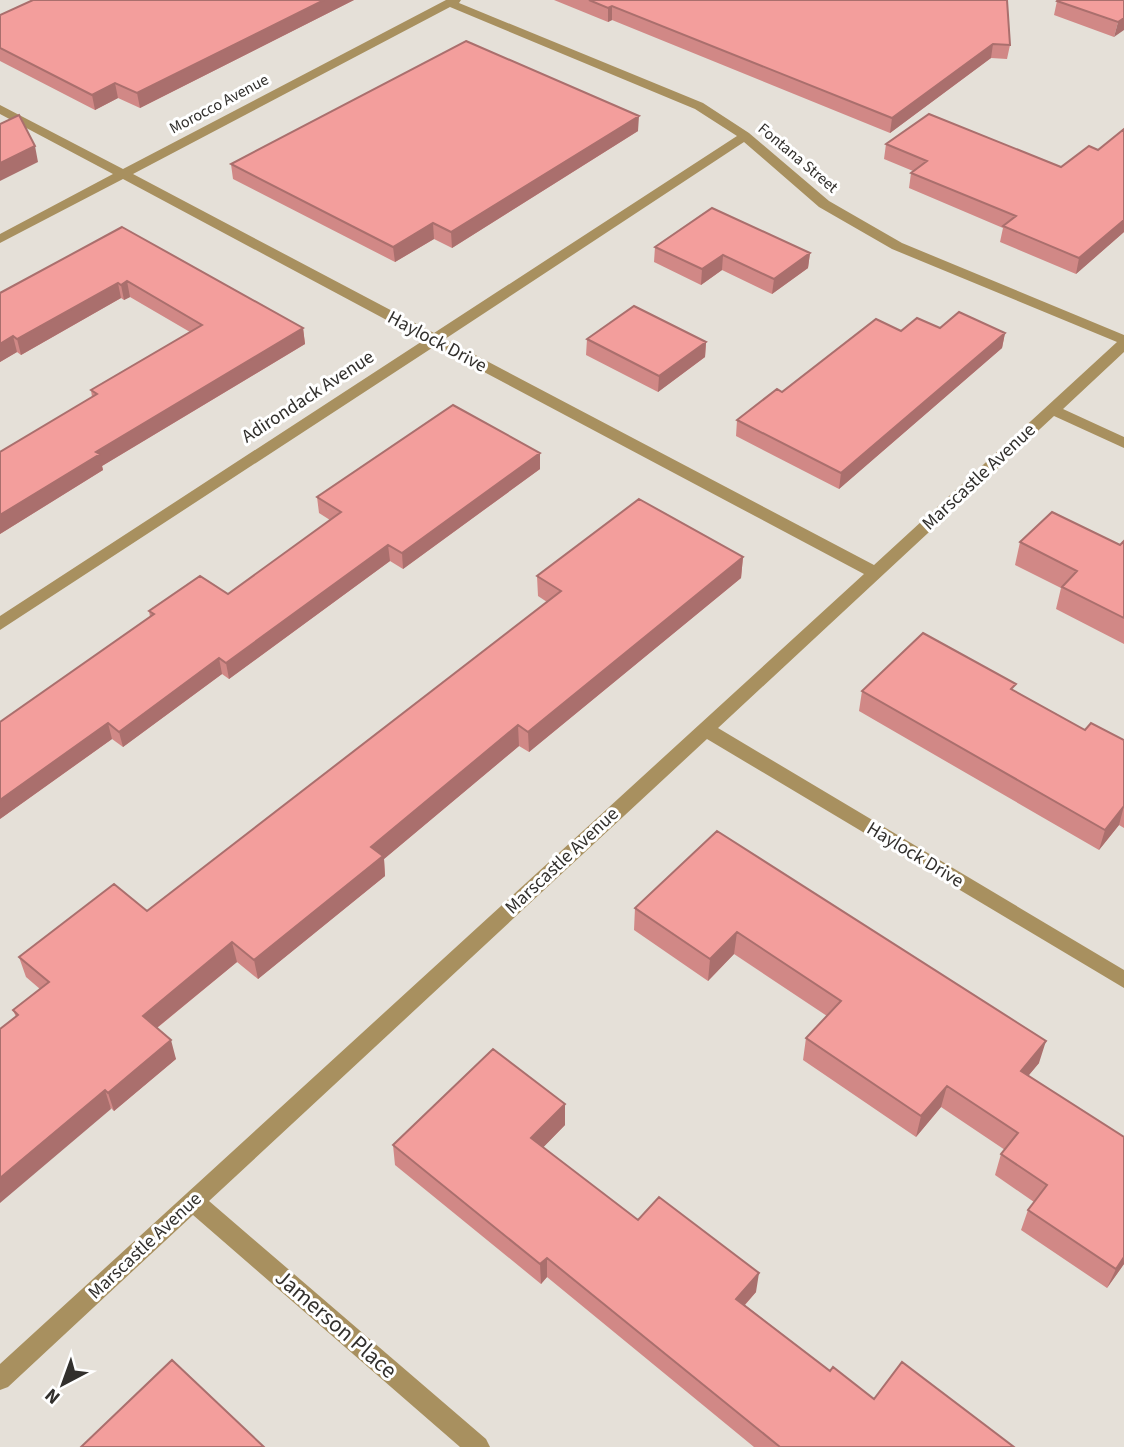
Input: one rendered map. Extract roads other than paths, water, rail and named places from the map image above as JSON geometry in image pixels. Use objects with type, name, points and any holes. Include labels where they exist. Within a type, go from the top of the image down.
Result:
[{"type":"street","name":"Fontana Street","points":[[453,1],[699,106],[745,136],[824,204],[897,246],[1124,342]]},
{"type":"street","name":"Morocco Avenue","points":[[0,239],[453,1]]},
{"type":"street","name":"Haylock Drive","points":[[0,109],[875,573]]},
{"type":"street","name":"Adirondack Avenue","points":[[0,624],[745,136]]},
{"type":"street","name":"Marscastle Avenue","points":[[0,1379],[1124,342]]},
{"type":"street","points":[[1053,410],[1124,443]]},
{"type":"street","name":"Haylock Drive","points":[[705,729],[1124,980]]},
{"type":"street","name":"Jamerson Place","points":[[193,1201],[478,1447]]}]
